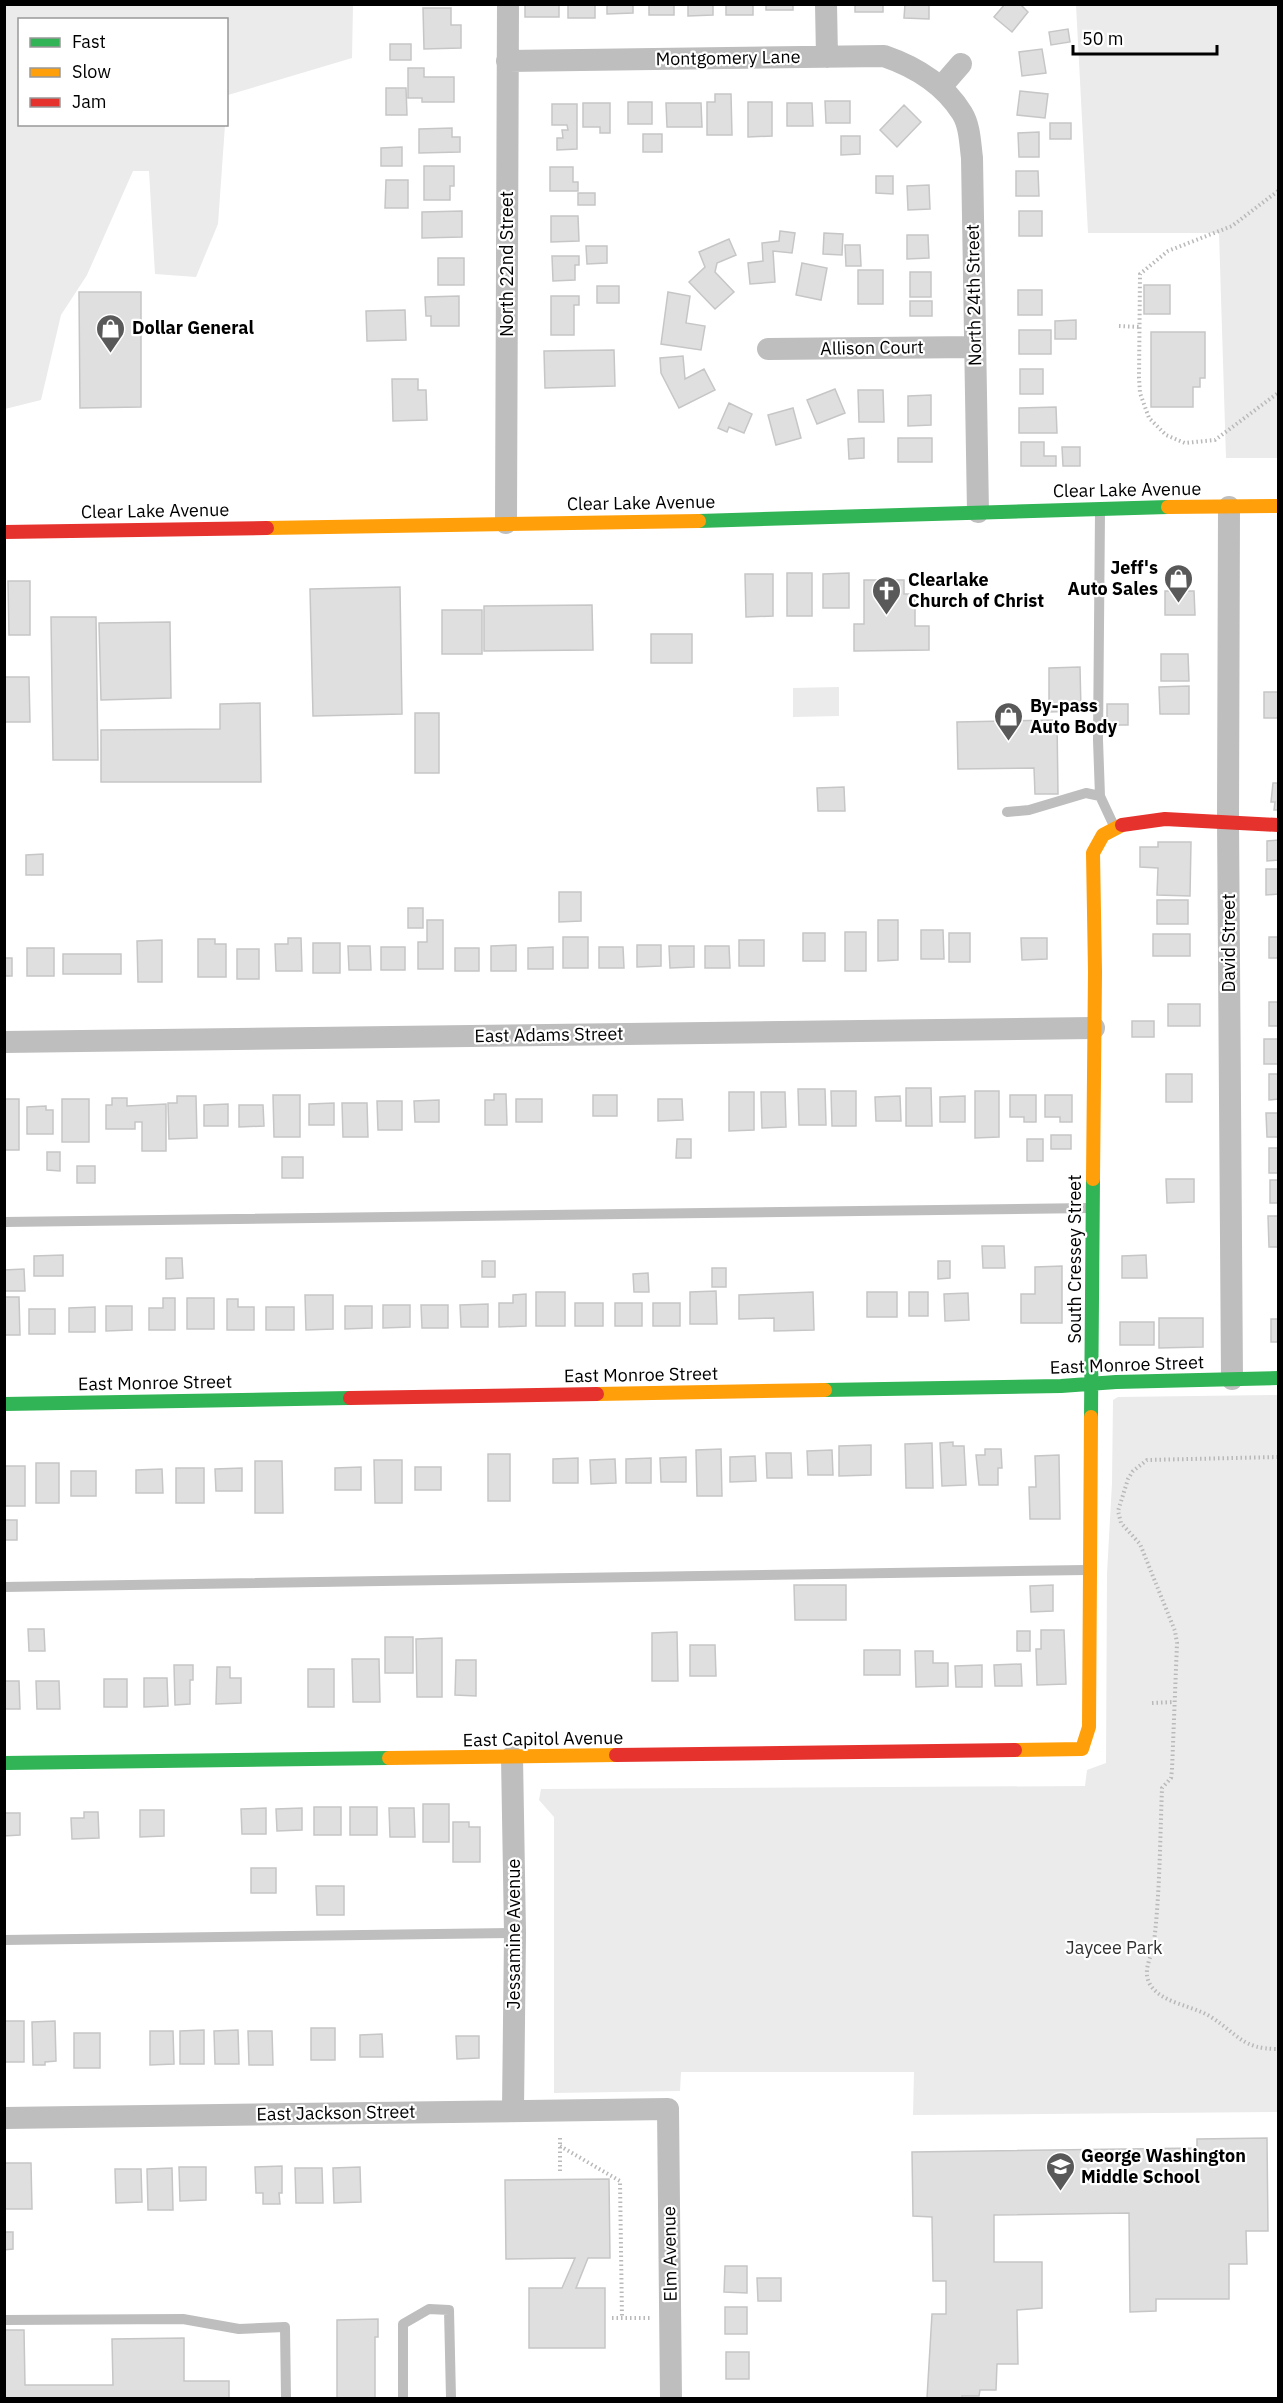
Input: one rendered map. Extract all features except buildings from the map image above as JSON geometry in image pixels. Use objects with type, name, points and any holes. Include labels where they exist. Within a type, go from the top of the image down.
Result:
[{"type":"street","name":"North 22nd Street","points":[[506,523],[508,4]]},
{"type":"street","points":[[826,4],[826,57]]},
{"type":"street","name":"Montgomery Lane","points":[[507,61],[884,56],[924,74],[941,87]]},
{"type":"street","points":[[941,87],[961,64]]},
{"type":"street","name":"North 24th Street","points":[[941,87],[963,114],[970,137],[978,512]]},
{"type":"street","name":"Allison Court","points":[[768,349],[975,347]]},
{"type":"street","name":"Clear Lake Avenue","points":[[4,532],[689,521],[1100,508],[1278,506]]},
{"type":"street","name":"David Street","points":[[1229,507],[1228,820],[1232,1379]]},
{"type":"street","points":[[1115,828],[1133,821],[1176,819],[1228,820],[1278,825]]},
{"type":"street","name":"South Cressey Street","points":[[1082,1749],[1089,1727],[1093,1383],[1095,972],[1092,875],[1093,853],[1098,841],[1109,830],[1115,828]]},
{"type":"street","name":"East Adams Street","points":[[4,1042],[1094,1028]]},
{"type":"street","name":"East Monroe Street","points":[[4,1404],[1049,1386],[1278,1378]]},
{"type":"street","name":"East Capitol Avenue","points":[[4,1762],[512,1758],[1082,1749]]},
{"type":"street","name":"Jessamine Avenue","points":[[512,1758],[515,1932],[513,2110]]},
{"type":"street","name":"East Jackson Street","points":[[4,2118],[668,2109]]},
{"type":"street","name":"Elm Avenue","points":[[668,2109],[671,2398]]},
{"type":"lane","points":[[1100,508],[1098,740],[1100,796],[1115,828]]},
{"type":"lane","points":[[1007,812],[1029,810],[1086,793],[1100,796]]},
{"type":"lane","points":[[4,1222],[1093,1208]]},
{"type":"lane","points":[[4,1587],[1090,1570]]},
{"type":"lane","points":[[4,1940],[515,1932]]},
{"type":"lane","points":[[403,2398],[403,2324],[429,2309],[449,2310],[451,2398]]},
{"type":"lane","points":[[4,2320],[183,2319],[239,2329],[285,2327],[286,2398]]},
{"type":"path","points":[[1278,191],[1232,226],[1168,251],[1140,274],[1140,393],[1149,418],[1166,435],[1185,443],[1215,440],[1278,393]]},
{"type":"path","points":[[1119,326],[1141,327]]},
{"type":"path","points":[[1278,1457],[1154,1458],[1140,1464],[1128,1479],[1119,1506],[1119,1518],[1140,1544],[1175,1631],[1177,1643],[1171,1778],[1162,1788],[1157,1918],[1153,1948],[1146,1969],[1148,1980],[1162,1996],[1208,2015],[1250,2046],[1278,2049]]},
{"type":"path","points":[[1152,1703],[1174,1702]]},
{"type":"path","points":[[560,2138],[560,2174]]},
{"type":"path","points":[[560,2146],[620,2181],[622,2318]]},
{"type":"path","points":[[612,2318],[657,2318]]},
{"type":"green space","points":[[4,5],[353,5],[352,58],[228,95],[228,18],[18,18],[18,126],[225,126],[218,224],[196,277],[155,274],[149,171],[133,171],[87,275],[61,315],[41,400],[5,409]]},
{"type":"green space","points":[[1076,5],[1278,5],[1278,458],[1226,458],[1219,233],[1088,233]]},
{"type":"green space","points":[[839,687],[839,716],[793,717],[793,688]]},
{"type":"green space","name":"Jaycee Park","points":[[1278,1395],[1278,2112],[913,2115],[914,2072],[681,2072],[680,2091],[554,2093],[554,1817],[539,1800],[541,1789],[1085,1786],[1087,1770],[1106,1763],[1107,1574],[1112,1483],[1113,1400],[1118,1397]]},
{"type":"traffic: fast","points":[[699,521],[1168,507]]},
{"type":"traffic: fast","points":[[1091,1417],[1093,1179]]},
{"type":"traffic: fast","points":[[825,1390],[1061,1386],[1116,1382],[1278,1378]]},
{"type":"traffic: fast","points":[[4,1404],[350,1398]]},
{"type":"traffic: fast","points":[[4,1763],[389,1758]]},
{"type":"traffic: slow","points":[[1168,507],[1278,506]]},
{"type":"traffic: slow","points":[[267,528],[699,521]]},
{"type":"traffic: slow","points":[[1093,1179],[1095,972],[1093,853],[1103,835],[1122,825]]},
{"type":"traffic: slow","points":[[597,1394],[825,1390]]},
{"type":"traffic: slow","points":[[1015,1750],[1082,1749],[1089,1727],[1091,1417]]},
{"type":"traffic: slow","points":[[389,1758],[616,1755]]},
{"type":"traffic: jam","points":[[4,532],[267,528]]},
{"type":"traffic: jam","points":[[1122,825],[1165,819],[1278,825]]},
{"type":"traffic: jam","points":[[350,1398],[597,1394]]},
{"type":"traffic: jam","points":[[616,1755],[1015,1750]]},
{"type":"place","name":"Dollar General","points":[[111,354]]},
{"type":"place","name":"Jeff's Auto Sales","points":[[1179,604]]},
{"type":"place","name":"Clearlake Church of Christ","points":[[887,616]]},
{"type":"place","name":"By-pass Auto Body","points":[[1009,742]]},
{"type":"place","name":"George Washington Middle School","points":[[1060,2192]]}]
